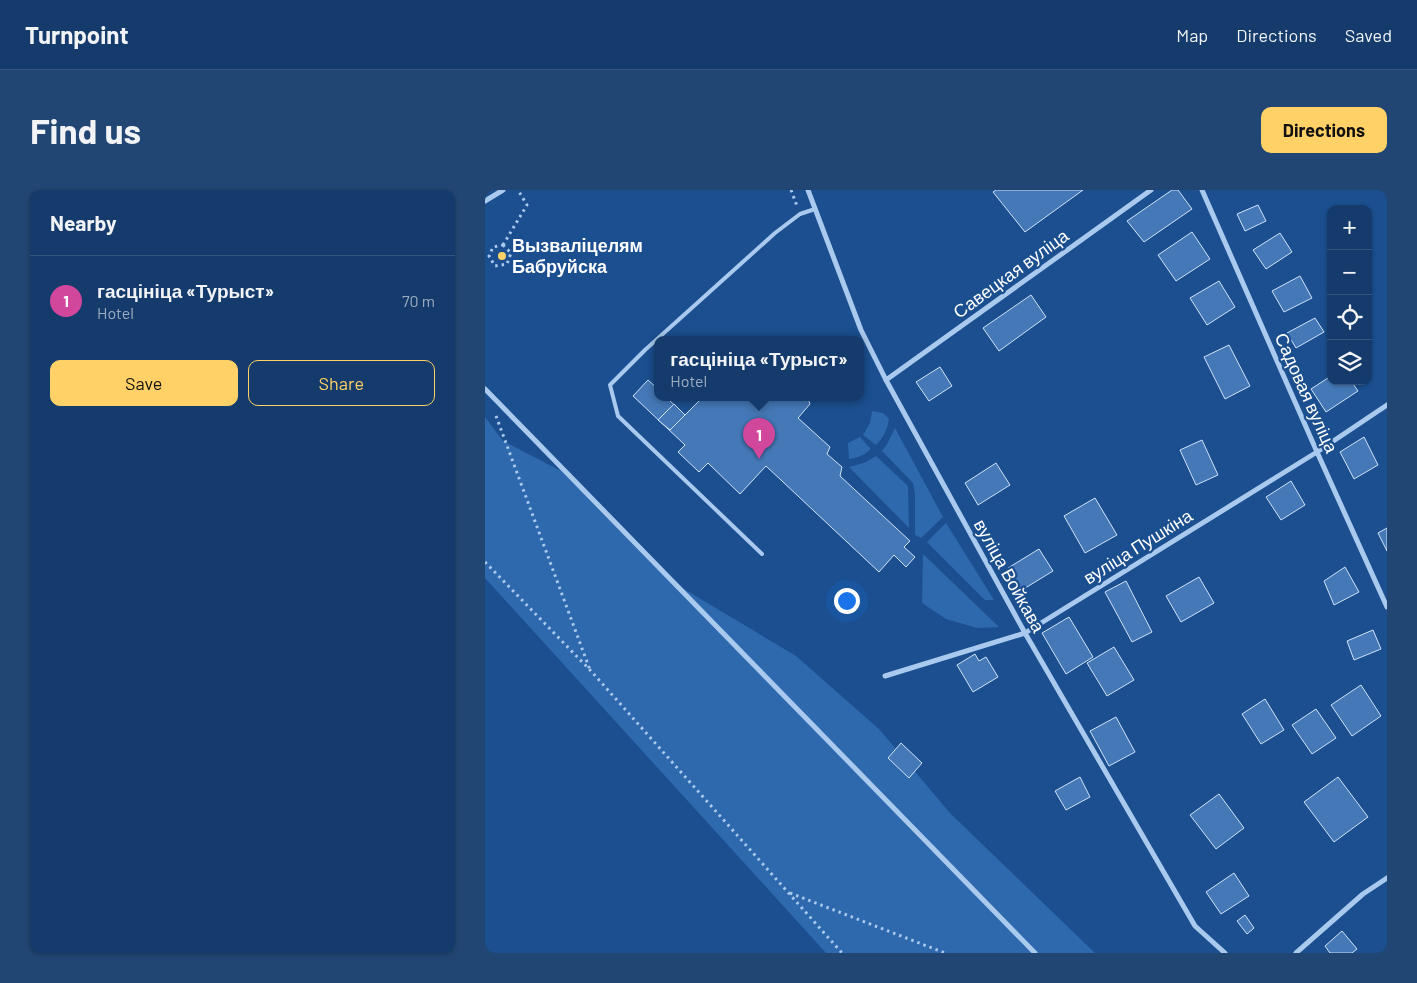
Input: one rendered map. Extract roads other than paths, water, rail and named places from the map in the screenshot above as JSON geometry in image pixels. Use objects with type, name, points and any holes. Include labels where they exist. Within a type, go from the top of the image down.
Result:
[{"type":"street","points":[[485,201],[503,190]]},
{"type":"street","name":"вуліца Войкава","points":[[808,190],[861,330],[886,380],[1025,633],[1195,926],[1225,953]]},
{"type":"street","name":"Савецкая вуліца","points":[[886,380],[1151,190]]},
{"type":"street","name":"Садовая вуліца","points":[[1202,190],[1387,607]]},
{"type":"street","points":[[485,388],[1035,953]]},
{"type":"street","name":"вуліца Пушкіна","points":[[885,676],[1025,633],[1317,452],[1387,405]]},
{"type":"street","points":[[1381,591],[1387,588]]},
{"type":"street","points":[[1296,953],[1363,894],[1387,878]]},
{"type":"lane","points":[[660,336],[775,232],[800,214],[815,209]]},
{"type":"lane","points":[[654,342],[610,385],[618,416],[762,554]]},
{"type":"place","name":"Вызваліцелям Бабруйска","points":[[502,256]]},
{"type":"place","name":"гасцініца «Турыст»","points":[[759,459]]}]
